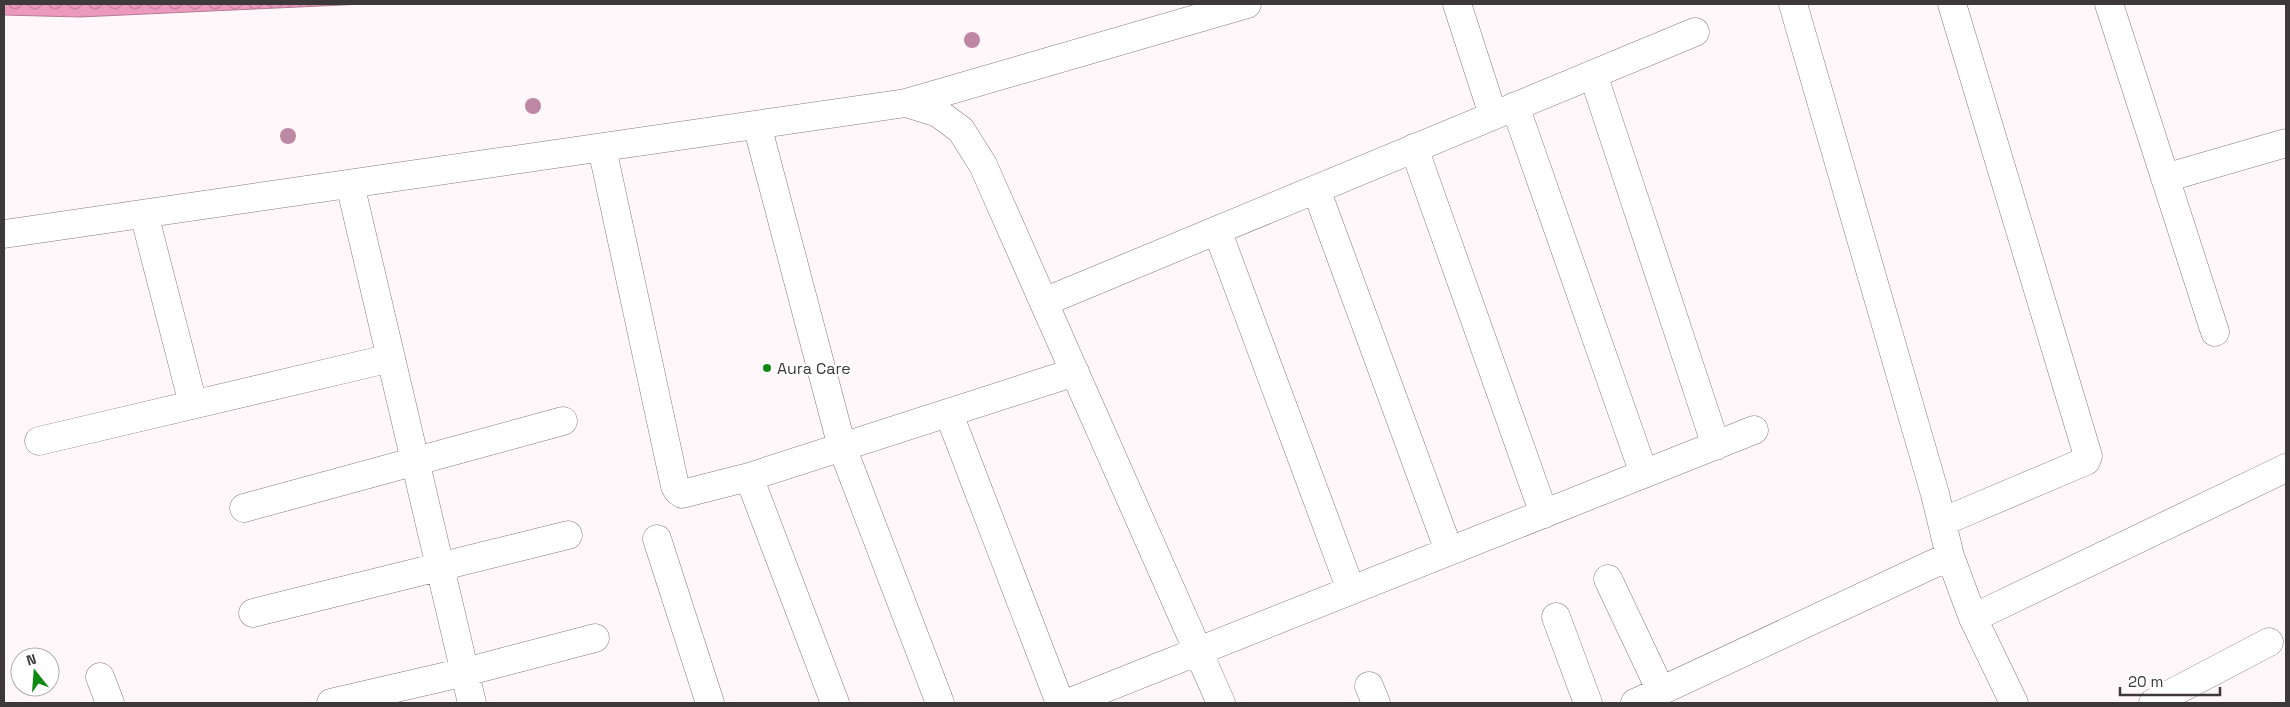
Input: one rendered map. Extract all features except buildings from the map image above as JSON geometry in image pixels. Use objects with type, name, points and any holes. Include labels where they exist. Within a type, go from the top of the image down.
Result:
[{"type":"street","points":[[4,234],[906,103],[1247,4]]},
{"type":"street","points":[[1457,4],[1504,111],[1644,474]]},
{"type":"street","points":[[1793,4],[1936,494],[1950,556],[1973,618],[2014,703]]},
{"type":"street","points":[[1942,522],[2086,461],[2088,456],[1952,4]]},
{"type":"street","points":[[2109,4],[2215,332]]},
{"type":"street","points":[[1044,302],[1695,32]]},
{"type":"street","points":[[1593,74],[1716,446]]},
{"type":"street","points":[[906,103],[938,113],[961,130],[983,165],[1221,703]]},
{"type":"street","points":[[757,125],[842,447],[940,703]]},
{"type":"street","points":[[2166,178],[2286,143]]},
{"type":"street","points":[[602,148],[675,486],[678,492],[688,494],[749,477],[1075,372]]},
{"type":"street","points":[[1414,148],[1544,514]]},
{"type":"street","points":[[350,184],[472,703]]},
{"type":"street","points":[[1316,189],[1449,551]]},
{"type":"street","points":[[144,214],[193,404]]},
{"type":"street","points":[[1217,230],[1351,590]]},
{"type":"street","points":[[39,441],[391,358]]},
{"type":"street","points":[[949,414],[1060,703]]},
{"type":"street","points":[[244,508],[563,421]]},
{"type":"street","points":[[1068,703],[1754,430]]},
{"type":"street","points":[[1973,618],[2286,468]]},
{"type":"street","points":[[749,477],[835,703]]},
{"type":"street","points":[[253,613],[568,535]]},
{"type":"street","points":[[657,539],[710,703]]},
{"type":"street","points":[[1635,703],[1950,556]]},
{"type":"street","points":[[1608,579],[1661,691]]},
{"type":"street","points":[[1556,617],[1588,703]]},
{"type":"street","points":[[331,703],[465,672],[595,638]]},
{"type":"street","points":[[2153,703],[2269,642]]},
{"type":"street","points":[[100,677],[110,703]]},
{"type":"water","points":[[4,4],[364,4],[80,17],[4,15]]},
{"type":"place","name":"Aura Care","points":[[767,368]]}]
